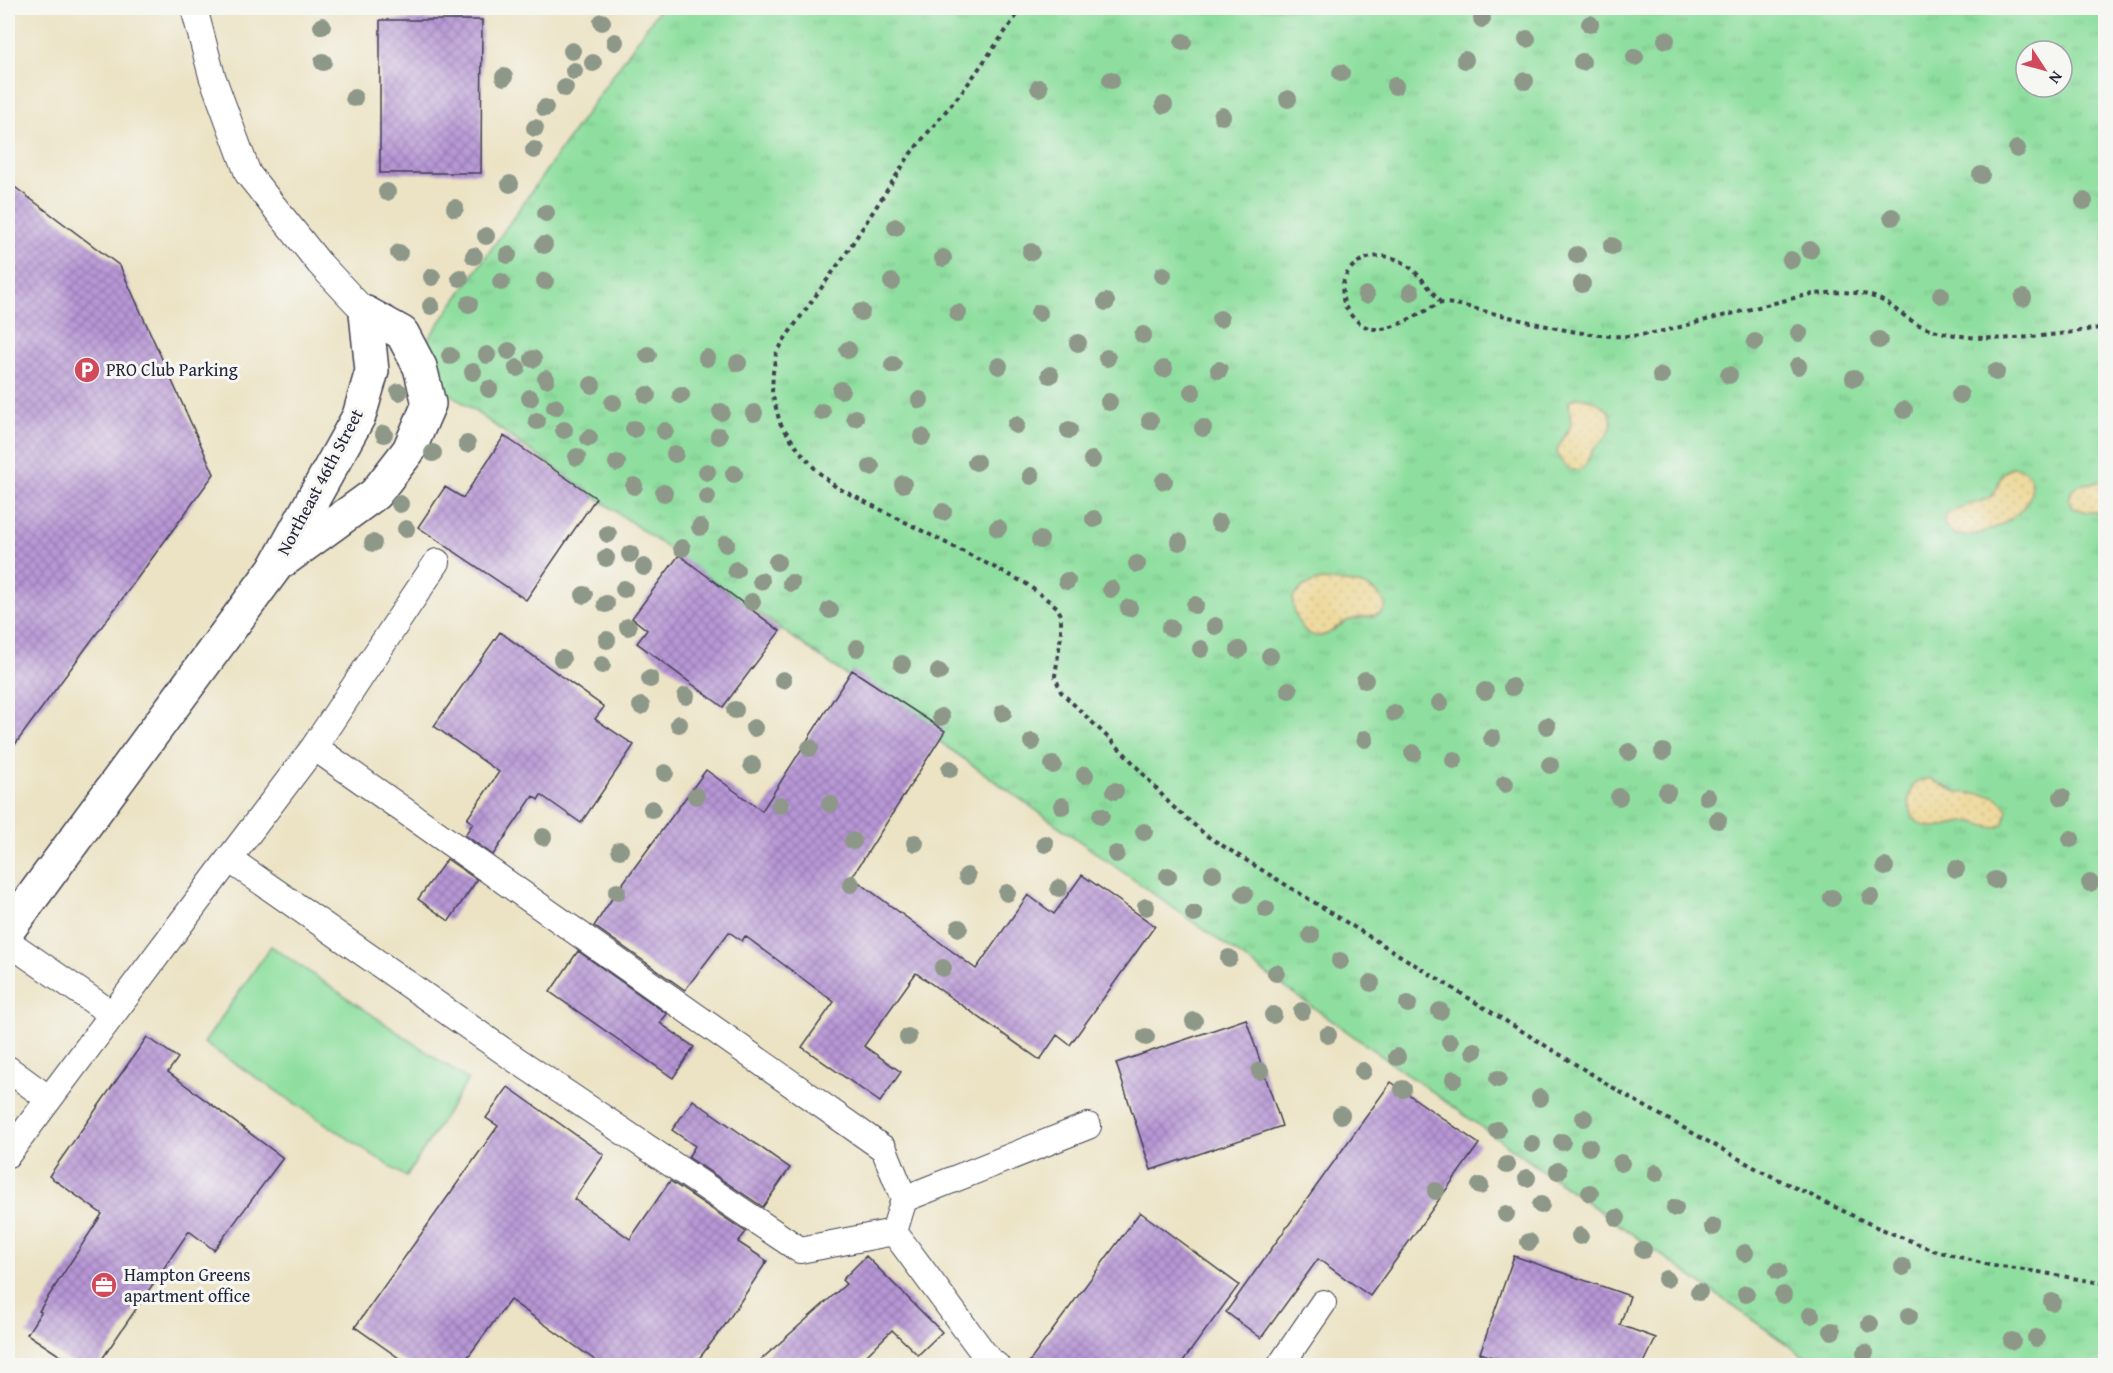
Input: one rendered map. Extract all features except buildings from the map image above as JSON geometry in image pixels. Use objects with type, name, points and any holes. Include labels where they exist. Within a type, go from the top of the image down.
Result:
[{"type":"street","name":"Northeast 46th Street","points":[[276,566],[375,494],[409,450],[429,404],[420,368],[402,333],[366,313]]},
{"type":"street","name":"Northeast 46th Street","points":[[8,930],[276,566],[359,416],[372,370],[366,313]]},
{"type":"lane","points":[[194,8],[212,76],[248,174],[319,263],[366,313]]},
{"type":"lane","points":[[8,1154],[315,747],[437,562]]},
{"type":"lane","points":[[315,747],[884,1149],[904,1199],[894,1232]]},
{"type":"lane","points":[[229,859],[514,1059],[800,1250],[894,1232]]},
{"type":"lane","points":[[8,942],[112,1014]]},
{"type":"lane","points":[[8,1069],[49,1099]]},
{"type":"lane","points":[[904,1199],[1088,1126]]},
{"type":"lane","points":[[894,1232],[988,1359],[997,1365]]},
{"type":"lane","points":[[1280,1365],[1323,1303]]},
{"type":"path","points":[[1022,8],[965,88],[911,153],[845,255],[776,354],[772,372],[772,393],[780,423],[798,449],[817,471],[836,487],[1025,583],[1057,607],[1061,615],[1061,635],[1055,676],[1061,692],[1126,755],[1171,805],[1207,836],[1630,1098],[1759,1170],[1874,1226],[1933,1250],[1993,1266],[2106,1284]]},
{"type":"path","points":[[1441,303],[1400,324],[1382,330],[1363,326],[1350,315],[1343,300],[1344,277],[1354,264],[1367,257],[1393,258],[1413,271],[1441,303],[1613,336],[1667,330],[1829,292],[1870,295],[1886,302],[1925,328],[1954,335],[1989,339],[2059,334],[2106,327]]},
{"type":"green space","points":[[660,8],[2105,8],[2105,1365],[1816,1365],[410,365]]},
{"type":"green space","points":[[271,946],[468,1080],[406,1177],[204,1043]]},
{"type":"sand","points":[[1577,397],[1591,400],[1604,407],[1611,418],[1612,425],[1607,435],[1593,450],[1584,467],[1575,470],[1566,467],[1557,450],[1571,425],[1569,401]]},
{"type":"sand","points":[[2012,467],[2026,472],[2031,483],[2027,503],[2016,515],[2001,525],[1974,535],[1955,534],[1949,530],[1943,523],[1945,516],[1956,509],[1990,497],[1994,494],[2002,475]]},
{"type":"sand","points":[[2105,480],[2105,512],[2087,512],[2073,508],[2068,499],[2075,488],[2079,485]]},
{"type":"sand","points":[[1321,580],[1349,582],[1373,590],[1386,604],[1383,612],[1347,621],[1327,634],[1319,636],[1306,632],[1295,612],[1293,597],[1304,586]]},
{"type":"sand","points":[[1929,778],[1955,791],[1991,795],[1998,798],[2007,810],[2004,823],[1993,828],[1974,822],[1930,827],[1916,821],[1911,812],[1909,796],[1916,782]]},
{"type":"place","name":"PRO Club Parking","points":[[87,370]]},
{"type":"place","name":"Hampton Greens apartment office","points":[[104,1285]]}]
